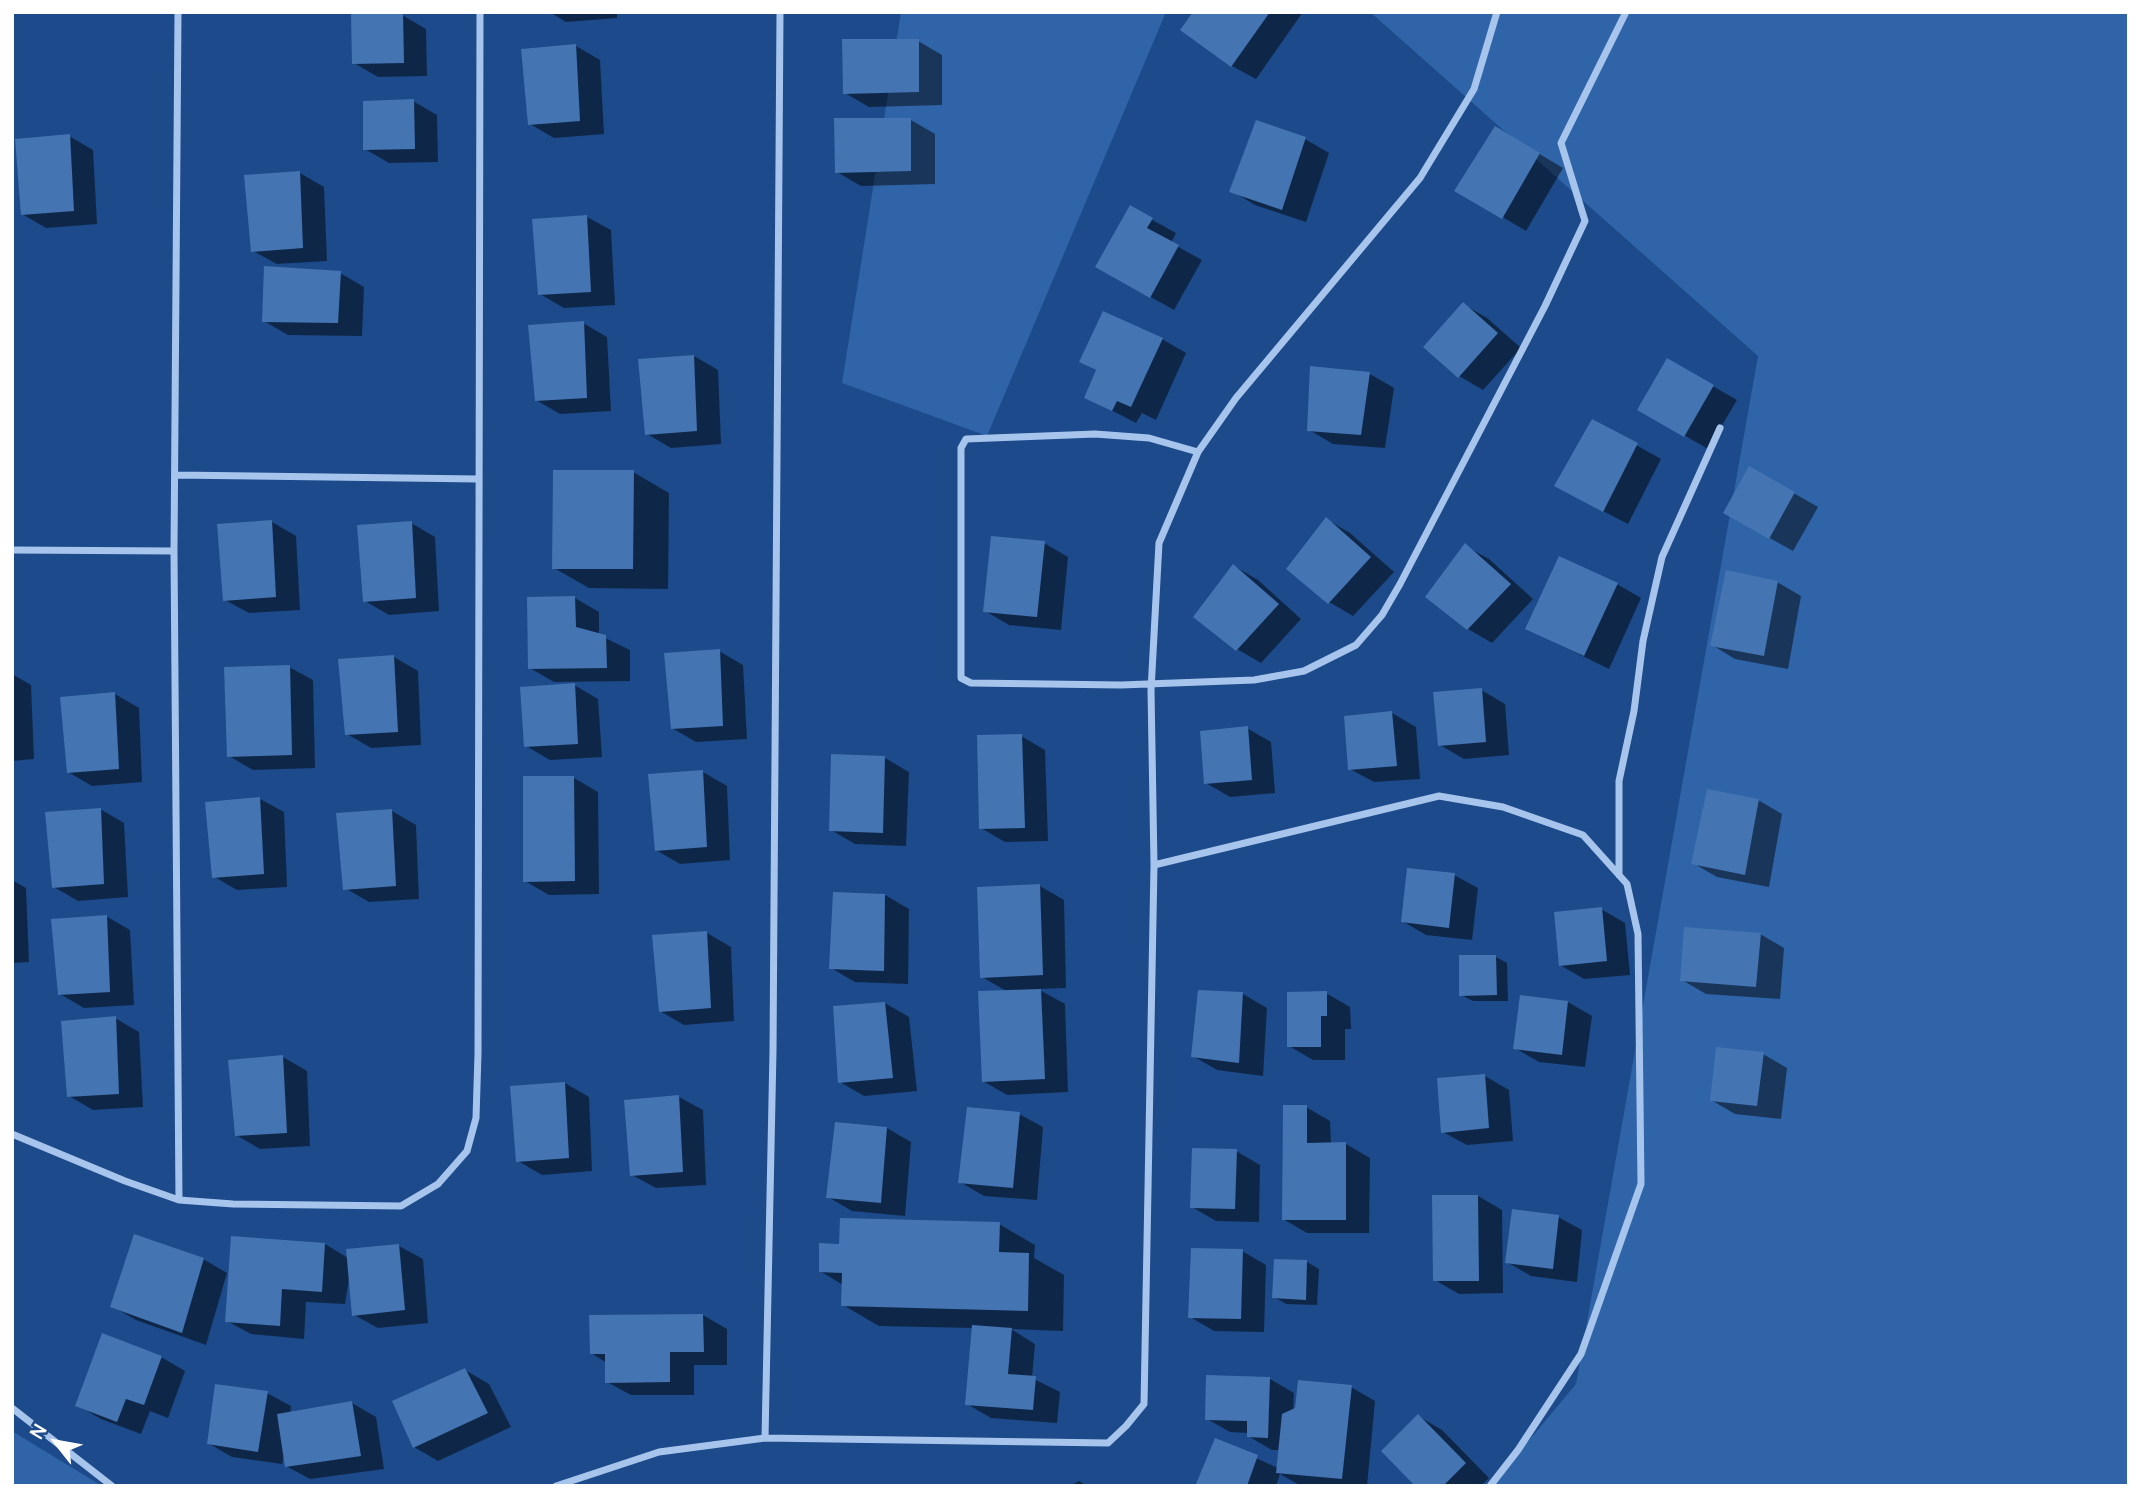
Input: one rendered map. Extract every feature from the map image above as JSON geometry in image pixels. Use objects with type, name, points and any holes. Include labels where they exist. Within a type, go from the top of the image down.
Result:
[{"type":"street","points":[[178,12],[177,475],[174,551],[179,1200]]},
{"type":"street","points":[[12,1134],[125,1181],[179,1200],[233,1204],[401,1206],[438,1184],[467,1151],[476,1118],[478,1054],[480,12]]},
{"type":"street","points":[[765,1438],[773,1037],[780,12]]},
{"type":"street","points":[[556,1486],[659,1452],[765,1438],[1108,1443],[1144,1404],[1154,864],[1151,683],[1159,543],[1198,452],[1236,398],[1420,178],[1474,89],[1497,12]]},
{"type":"street","points":[[1198,452],[1149,438],[1095,434],[966,439],[961,448],[961,678],[971,683],[1121,685],[1254,680],[1304,671],[1356,645],[1382,615],[1545,306],[1585,221],[1561,144],[1626,12]]},
{"type":"street","points":[[1619,875],[1619,781],[1634,711],[1643,641],[1662,557],[1720,428]]},
{"type":"street","points":[[177,475],[478,479]]},
{"type":"street","points":[[12,550],[174,551]]},
{"type":"street","points":[[1154,864],[1438,796],[1503,807],[1583,835],[1627,884],[1638,934],[1641,1184],[1581,1353],[1518,1450],[1490,1486]]},
{"type":"street","points":[[12,1408],[111,1486]]},
{"type":"shaded area","points":[[901,12],[1166,12],[987,436],[842,383]]},
{"type":"shaded area","points":[[1370,12],[2129,12],[2129,1486],[1491,1486],[1576,1384],[1758,356]]},
{"type":"shaded area","points":[[12,1431],[102,1486],[12,1486]]},
{"type":"building","points":[[1193,12],[1270,12],[1231,67],[1180,30]]},
{"type":"building","points":[[403,13],[404,63],[352,64],[351,14]]},
{"type":"building","points":[[842,39],[919,39],[919,92],[843,94]]},
{"type":"building","points":[[576,44],[580,121],[528,125],[521,49]]},
{"type":"building","points":[[414,99],[415,149],[363,150],[363,101]]},
{"type":"building","points":[[834,118],[911,118],[911,171],[835,173]]},
{"type":"building","points":[[1256,120],[1306,137],[1282,210],[1229,192]]},
{"type":"building","points":[[1495,126],[1540,153],[1502,219],[1454,191]]},
{"type":"building","points":[[70,134],[74,211],[21,215],[15,139]]},
{"type":"building","points":[[300,171],[303,248],[251,252],[244,175]]},
{"type":"building","points":[[1130,205],[1153,218],[1147,228],[1179,245],[1150,298],[1095,267]]},
{"type":"building","points":[[587,215],[591,292],[538,295],[532,219]]},
{"type":"building","points":[[264,266],[341,271],[338,323],[262,322]]},
{"type":"building","points":[[1463,302],[1498,333],[1458,378],[1423,347]]},
{"type":"building","points":[[1103,311],[1163,338],[1131,407],[1117,401],[1112,411],[1084,398],[1096,370],[1079,362]]},
{"type":"building","points":[[584,321],[587,398],[535,401],[528,325]]},
{"type":"building","points":[[694,355],[697,431],[645,435],[638,359]]},
{"type":"building","points":[[1667,358],[1714,385],[1684,437],[1637,410]]},
{"type":"building","points":[[1310,366],[1370,372],[1361,435],[1307,431]]},
{"type":"building","points":[[1592,419],[1638,443],[1603,512],[1554,486]]},
{"type":"building","points":[[1749,466],[1795,492],[1769,539],[1723,513]]},
{"type":"building","points":[[553,470],[634,470],[633,569],[552,569]]},
{"type":"building","points":[[1326,517],[1371,557],[1328,604],[1286,569]]},
{"type":"building","points":[[272,520],[276,597],[223,601],[217,524]]},
{"type":"building","points":[[412,521],[416,598],[363,602],[357,525]]},
{"type":"building","points":[[991,536],[1045,541],[1037,617],[983,612]]},
{"type":"building","points":[[1465,543],[1511,584],[1467,630],[1425,597]]},
{"type":"building","points":[[1559,556],[1618,583],[1584,656],[1525,629]]},
{"type":"building","points":[[1233,564],[1279,604],[1236,651],[1193,617]]},
{"type":"building","points":[[1726,570],[1778,581],[1764,656],[1710,646]]},
{"type":"building","points":[[575,596],[576,627],[606,635],[607,668],[528,669],[527,597]]},
{"type":"building","points":[[720,649],[723,726],[671,729],[664,653]]},
{"type":"building","points":[[394,655],[398,732],[345,735],[338,659]]},
{"type":"building","points":[[290,665],[292,755],[227,757],[224,667]]},
{"type":"building","points":[[575,683],[578,744],[524,747],[520,687]]},
{"type":"building","points":[[1482,688],[1486,742],[1438,746],[1433,692]]},
{"type":"building","points":[[115,692],[119,769],[67,773],[60,697]]},
{"type":"building","points":[[1392,711],[1397,766],[1348,770],[1344,716]]},
{"type":"building","points":[[1248,726],[1252,780],[1204,784],[1200,731]]},
{"type":"building","points":[[1022,734],[1025,828],[979,829],[977,735]]},
{"type":"building","points":[[831,754],[885,756],[883,833],[829,831]]},
{"type":"building","points":[[703,770],[707,847],[655,851],[648,774]]},
{"type":"building","points":[[523,776],[574,776],[575,881],[523,882]]},
{"type":"building","points":[[1707,789],[1759,799],[1745,875],[1691,864]]},
{"type":"building","points":[[260,797],[264,874],[212,878],[205,802]]},
{"type":"building","points":[[101,808],[104,884],[52,888],[45,812]]},
{"type":"building","points":[[392,809],[396,886],[343,890],[336,813]]},
{"type":"building","points":[[1407,868],[1455,873],[1449,928],[1401,922]]},
{"type":"building","points":[[1040,884],[1043,975],[980,978],[977,887]]},
{"type":"building","points":[[833,892],[885,894],[884,971],[829,969]]},
{"type":"building","points":[[1602,907],[1607,961],[1559,966],[1554,912]]},
{"type":"building","points":[[107,915],[110,992],[58,995],[51,919]]},
{"type":"building","points":[[1684,927],[1761,933],[1756,987],[1680,981]]},
{"type":"building","points":[[707,931],[711,1008],[659,1012],[652,935]]},
{"type":"building","points":[[1459,955],[1496,955],[1497,995],[1459,996]]},
{"type":"building","points":[[1041,989],[1045,1079],[982,1082],[978,991]]},
{"type":"building","points":[[1198,990],[1243,992],[1239,1063],[1191,1057]]},
{"type":"building","points":[[1327,991],[1327,1016],[1321,1016],[1321,1047],[1287,1047],[1287,992]]},
{"type":"building","points":[[1520,995],[1568,1001],[1562,1055],[1513,1049]]},
{"type":"building","points":[[885,1002],[893,1078],[838,1083],[833,1006]]},
{"type":"building","points":[[116,1016],[119,1094],[67,1097],[61,1021]]},
{"type":"building","points":[[1716,1047],[1764,1052],[1757,1106],[1710,1101]]},
{"type":"building","points":[[283,1055],[287,1133],[235,1136],[228,1060]]},
{"type":"building","points":[[1485,1074],[1489,1128],[1441,1133],[1437,1078]]},
{"type":"building","points":[[565,1082],[569,1158],[516,1162],[510,1086]]},
{"type":"building","points":[[679,1095],[683,1172],[630,1176],[624,1100]]},
{"type":"building","points":[[1283,1105],[1307,1105],[1307,1143],[1346,1142],[1346,1220],[1282,1220]]},
{"type":"building","points":[[967,1107],[1020,1112],[1013,1188],[958,1183]]},
{"type":"building","points":[[835,1122],[887,1127],[881,1203],[826,1198]]},
{"type":"building","points":[[1192,1148],[1237,1149],[1235,1209],[1190,1208]]},
{"type":"building","points":[[1432,1195],[1478,1195],[1479,1281],[1433,1281]]},
{"type":"building","points":[[1512,1209],[1559,1215],[1553,1269],[1505,1263]]},
{"type":"building","points":[[840,1218],[1000,1222],[999,1252],[1029,1253],[1028,1311],[841,1306],[842,1273],[819,1272],[819,1243],[839,1244]]},
{"type":"building","points":[[134,1234],[204,1258],[182,1333],[110,1307]]},
{"type":"building","points":[[231,1236],[325,1243],[322,1292],[282,1289],[280,1326],[225,1322]]},
{"type":"building","points":[[399,1244],[405,1310],[352,1316],[346,1249]]},
{"type":"building","points":[[1191,1248],[1243,1249],[1241,1319],[1188,1318]]},
{"type":"building","points":[[1274,1259],[1307,1260],[1306,1300],[1272,1298]]},
{"type":"building","points":[[703,1314],[704,1352],[670,1352],[670,1382],[605,1383],[605,1354],[590,1354],[589,1315]]},
{"type":"building","points":[[972,1325],[1012,1328],[1008,1374],[1036,1376],[1033,1410],[965,1405]]},
{"type":"building","points":[[102,1333],[162,1356],[144,1405],[126,1399],[117,1422],[75,1406]]},
{"type":"building","points":[[465,1368],[488,1413],[413,1448],[392,1401]]},
{"type":"building","points":[[1206,1375],[1270,1377],[1268,1438],[1247,1437],[1247,1421],[1205,1420]]},
{"type":"building","points":[[1298,1380],[1352,1385],[1342,1479],[1276,1473],[1282,1414],[1295,1408]]},
{"type":"building","points":[[215,1384],[268,1391],[258,1452],[207,1444]]},
{"type":"building","points":[[352,1401],[361,1456],[285,1467],[277,1414]]},
{"type":"building","points":[[1418,1414],[1466,1463],[1443,1486],[1415,1486],[1381,1451]]},
{"type":"building","points":[[1215,1438],[1258,1455],[1247,1486],[1196,1484]]}]
